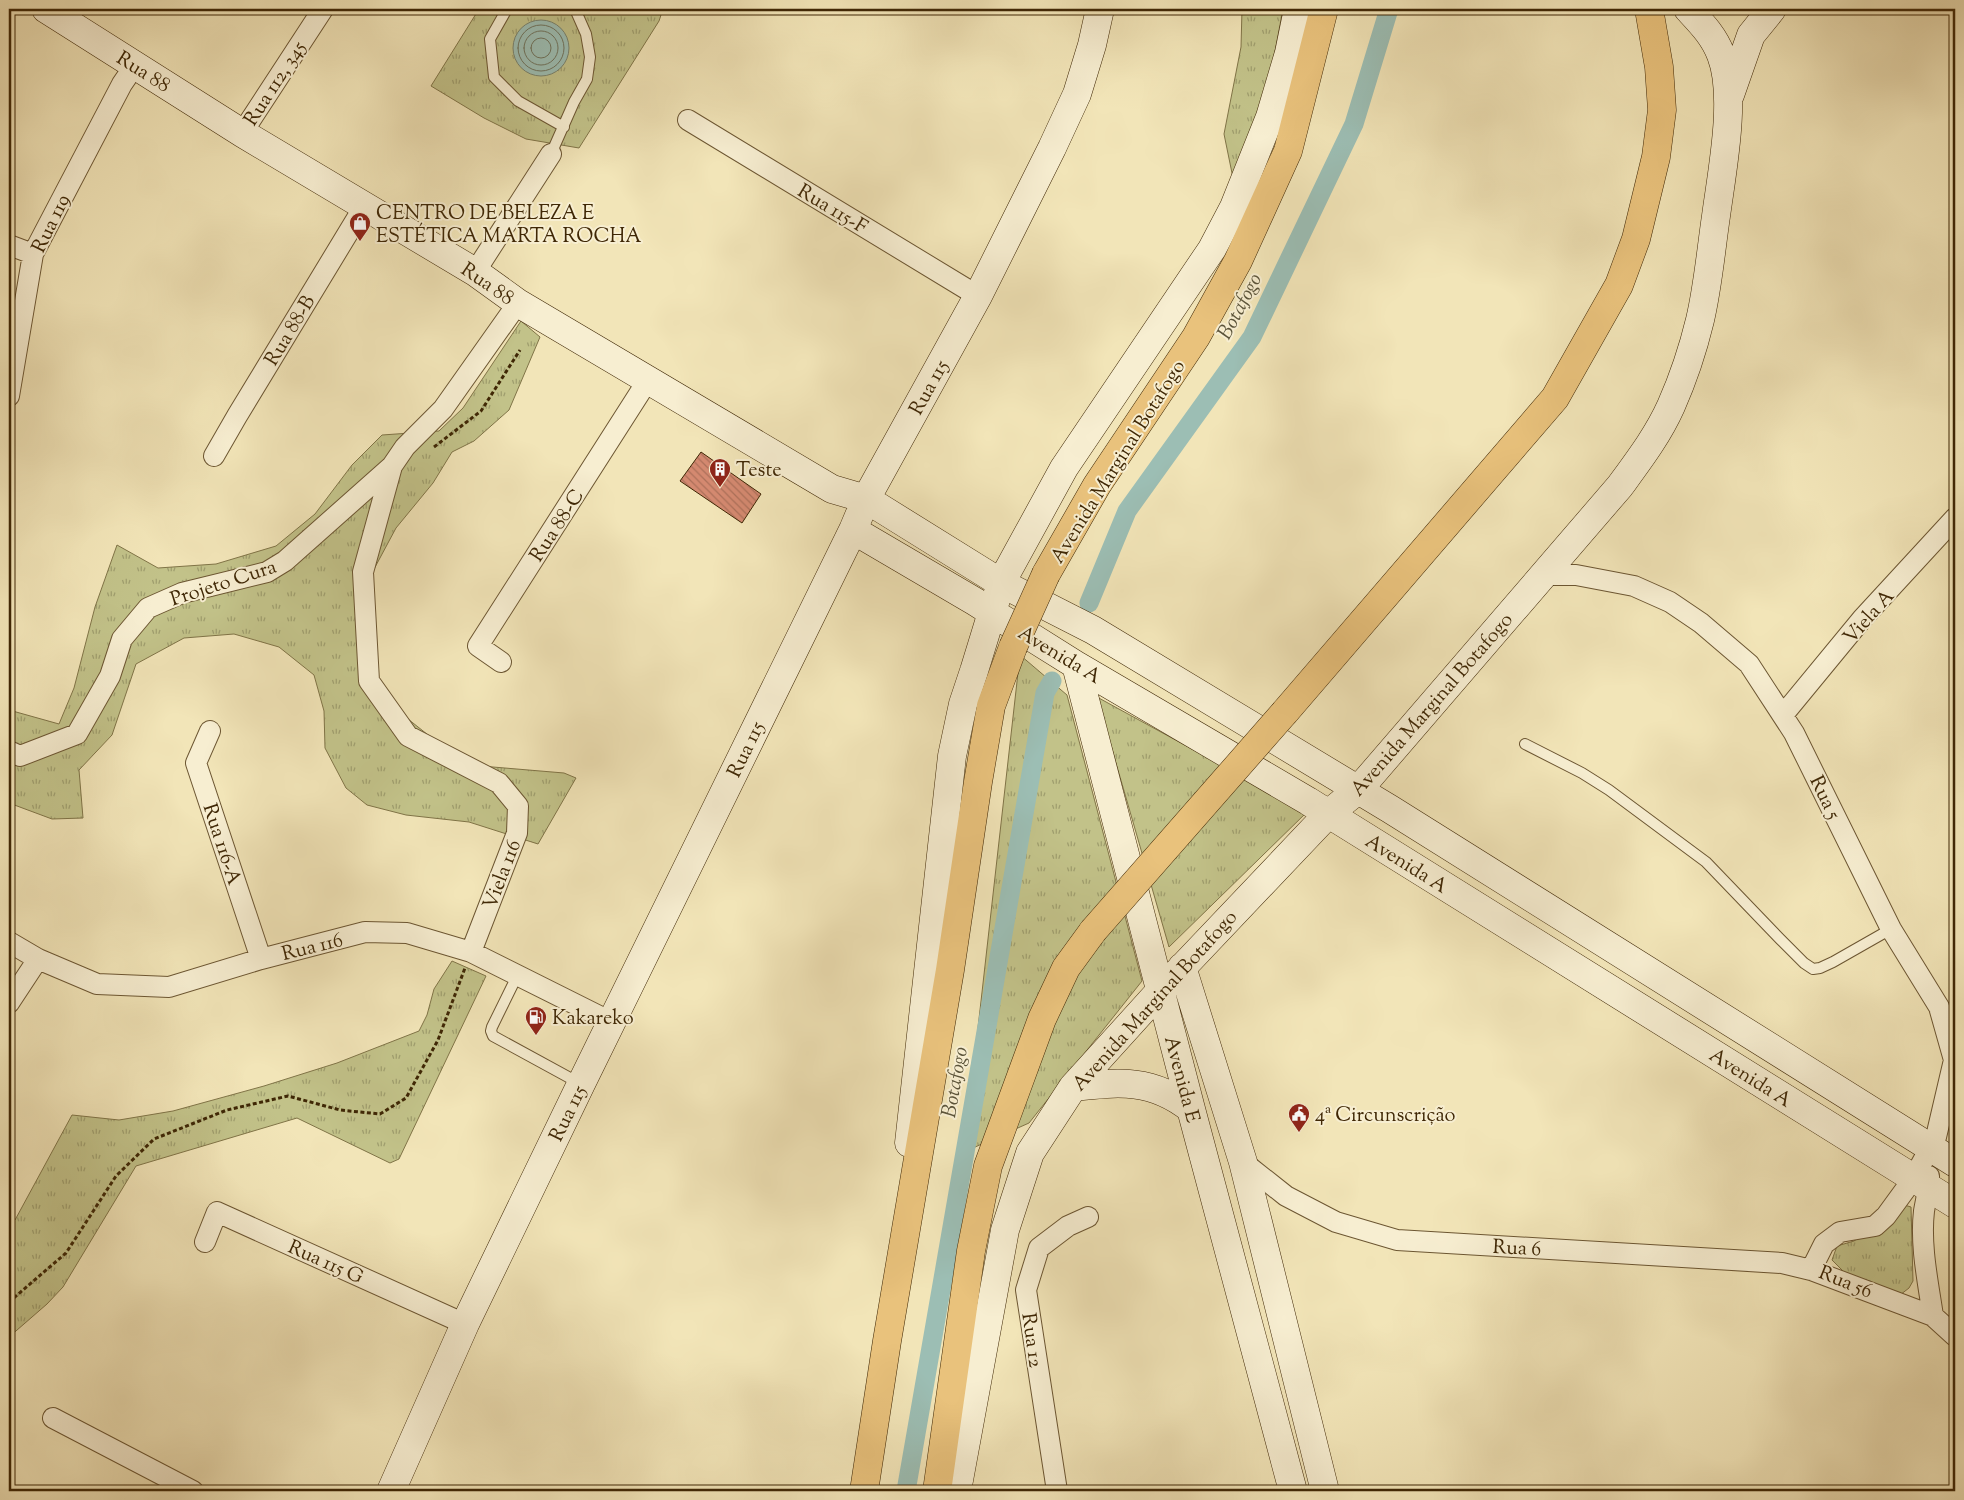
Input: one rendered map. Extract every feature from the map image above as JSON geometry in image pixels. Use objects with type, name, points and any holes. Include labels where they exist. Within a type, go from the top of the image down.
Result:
[{"type":"main road","name":"Rua 88","points":[[46,9],[242,133],[475,272],[518,303],[832,489],[866,499]]},
{"type":"main road","name":"Rua 115","points":[[391,1491],[465,1324],[853,530],[866,499],[978,296],[1052,148],[1077,94],[1092,45],[1100,9]]},
{"type":"main road","name":"Avenida Marginal Botafogo","points":[[886,1341],[952,756],[963,704],[1001,583],[1064,468],[1212,249],[1230,215],[1270,117],[1290,53],[1298,9]]},
{"type":"main road","name":"Avenida Marginal Botafogo","points":[[864,1491],[886,1341],[950,970],[991,706],[1013,647],[1046,574],[1097,485],[1196,337],[1238,261],[1288,151],[1324,9]]},
{"type":"main road","points":[[937,1491],[971,1251],[988,1166],[1042,1019],[1066,968],[1093,931],[1285,712],[1555,398],[1619,285],[1636,239],[1656,157],[1662,110],[1659,67],[1649,9]]},
{"type":"main road","name":"Avenida Marginal Botafogo","points":[[957,1491],[1005,1230],[1030,1152],[1073,1087],[1182,967],[1328,814],[1359,789],[1544,575],[1620,486],[1650,446],[1674,399],[1687,365],[1700,320],[1722,169],[1729,99],[1721,56],[1712,36],[1688,9]]},
{"type":"main road","points":[[1729,99],[1751,35],[1772,9]]},
{"type":"main road","points":[[832,489],[853,530]]},
{"type":"main road","name":"Avenida A","points":[[866,499],[1001,583],[1076,619],[1359,789],[1955,1163]]},
{"type":"main road","name":"Avenida A","points":[[853,530],[1328,814],[1955,1204]]},
{"type":"main road","name":"Avenida E","points":[[1076,665],[1160,991],[1293,1491]]},
{"type":"main road","name":"Avenida E","points":[[1182,967],[1243,1162],[1325,1491]]},
{"type":"main road","points":[[1073,1087],[1112,1083],[1142,1085],[1175,1096],[1191,1108]]},
{"type":"street","name":"Rua 112, 345","points":[[242,133],[320,10]]},
{"type":"street","name":"Rua 119","points":[[9,396],[33,254],[122,84],[135,65]]},
{"type":"street","name":"Rua 115-F","points":[[688,120],[978,296]]},
{"type":"street","points":[[475,272],[551,154]]},
{"type":"street","name":"Rua 88-B","points":[[214,456],[365,205]]},
{"type":"street","points":[[9,245],[33,254]]},
{"type":"street","name":"Projeto Cura","points":[[9,751],[20,756],[77,734],[110,676],[122,639],[148,608],[182,593],[267,572],[285,561],[392,466],[405,447],[443,409],[518,303]]},
{"type":"street","name":"Rua 88-C","points":[[501,662],[478,646],[648,380]]},
{"type":"street","name":"Projeto Cura","points":[[392,466],[363,572],[368,681],[408,736]]},
{"type":"street","name":"Viela A","points":[[1783,715],[1862,619],[1914,565],[1955,518]]},
{"type":"street","name":"Rua 5","points":[[1544,575],[1576,575],[1634,586],[1670,602],[1701,623],[1749,664],[1794,733],[1891,929],[1939,1008],[1954,1060],[1936,1137],[1930,1147]]},
{"type":"street","name":"Rua 116-A","points":[[210,731],[196,763],[261,959]]},
{"type":"street","name":"Viela 116","points":[[408,736],[500,783],[518,806],[517,833],[471,952]]},
{"type":"street","name":"Rua 116","points":[[9,942],[38,959],[98,984],[168,987],[261,959],[365,932],[407,933],[471,952],[611,1022]]},
{"type":"street","points":[[9,1004],[38,959]]},
{"type":"street","name":"Rua 56","points":[[1930,1147],[1921,1184],[1924,1211],[1925,1262],[1933,1316]]},
{"type":"street","name":"Rua 6","points":[[1243,1162],[1286,1196],[1336,1222],[1396,1240],[1782,1263],[1811,1270]]},
{"type":"street","name":"Rua 56","points":[[1921,1184],[1875,1226],[1840,1232],[1824,1244],[1811,1270],[1933,1316],[1955,1336]]},
{"type":"street","name":"Rua 115 G","points":[[205,1242],[217,1212],[465,1324]]},
{"type":"street","name":"Rua 12","points":[[1057,1491],[1026,1290],[1039,1248],[1068,1226],[1088,1217]]},
{"type":"street","points":[[53,1418],[193,1491]]},
{"type":"lane","points":[[507,9],[490,39],[494,77],[518,101],[564,127]]},
{"type":"lane","points":[[551,154],[574,102],[587,79],[590,57],[586,34],[575,9]]},
{"type":"lane","points":[[1525,744],[1582,773],[1609,790],[1706,862],[1780,940],[1813,969],[1832,962],[1891,929]]},
{"type":"lane","points":[[517,976],[492,1027],[493,1036],[581,1084]]},
{"type":"path","points":[[431,449],[481,411],[520,350]]},
{"type":"path","points":[[9,1302],[66,1253],[116,1176],[154,1139],[227,1110],[288,1096],[340,1110],[380,1114],[406,1098],[438,1040],[471,952]]},
{"type":"green space","points":[[479,9],[663,9],[659,21],[579,148],[526,139],[484,118],[431,86]]},
{"type":"green space","points":[[1242,9],[1283,9],[1271,72],[1253,128],[1233,178],[1224,134],[1241,47]]},
{"type":"green space","points":[[521,321],[540,337],[509,410],[474,441],[452,452],[433,483],[396,528],[373,571],[365,626],[379,696],[447,750],[481,766],[564,773],[576,778],[538,844],[469,822],[406,815],[367,805],[346,788],[325,748],[324,711],[314,675],[279,647],[234,634],[184,638],[136,664],[112,735],[79,770],[83,818],[52,819],[9,803],[9,710],[59,724],[74,688],[95,607],[117,545],[158,568],[216,564],[276,546],[315,514],[352,465],[382,435],[439,431],[463,408]]},
{"type":"green space","points":[[1020,655],[1067,695],[1142,981],[1029,1123],[964,1152]]},
{"type":"green space","points":[[1097,697],[1307,812],[1169,947]]},
{"type":"green space","points":[[452,961],[486,976],[399,1159],[390,1163],[297,1118],[136,1166],[63,1287],[47,1304],[9,1337],[9,1223],[15,1220],[72,1115],[119,1120],[173,1111],[264,1086],[337,1063],[419,1031],[427,1015],[434,989]]},
{"type":"green space","points":[[1901,1204],[1911,1207],[1913,1281],[1909,1288],[1900,1295],[1844,1272],[1832,1260],[1837,1246],[1854,1241]]},
{"type":"water","points":[[535,20],[547,20],[557,24],[565,32],[569,48],[565,64],[557,72],[547,76],[535,76],[525,72],[517,64],[513,54],[513,42],[517,32],[525,24]]},
{"type":"building","name":"Teste","points":[[701,452],[761,494],[742,523],[680,481]]},
{"type":"waterway","name":"Botafogo","points":[[1089,603],[1127,511],[1252,337],[1354,124],[1389,9]]},
{"type":"waterway","name":"Botafogo","points":[[906,1491],[1045,693],[1052,681]]},
{"type":"place","name":"CENTRO DE BELEZA E ESTÉTICA MARTA ROCHA","points":[[360,242]]},
{"type":"place","name":"Teste","points":[[720,488]]},
{"type":"place","name":"Kakareko","points":[[536,1036]]},
{"type":"place","name":"4ª Circunscrição","points":[[1299,1133]]}]
